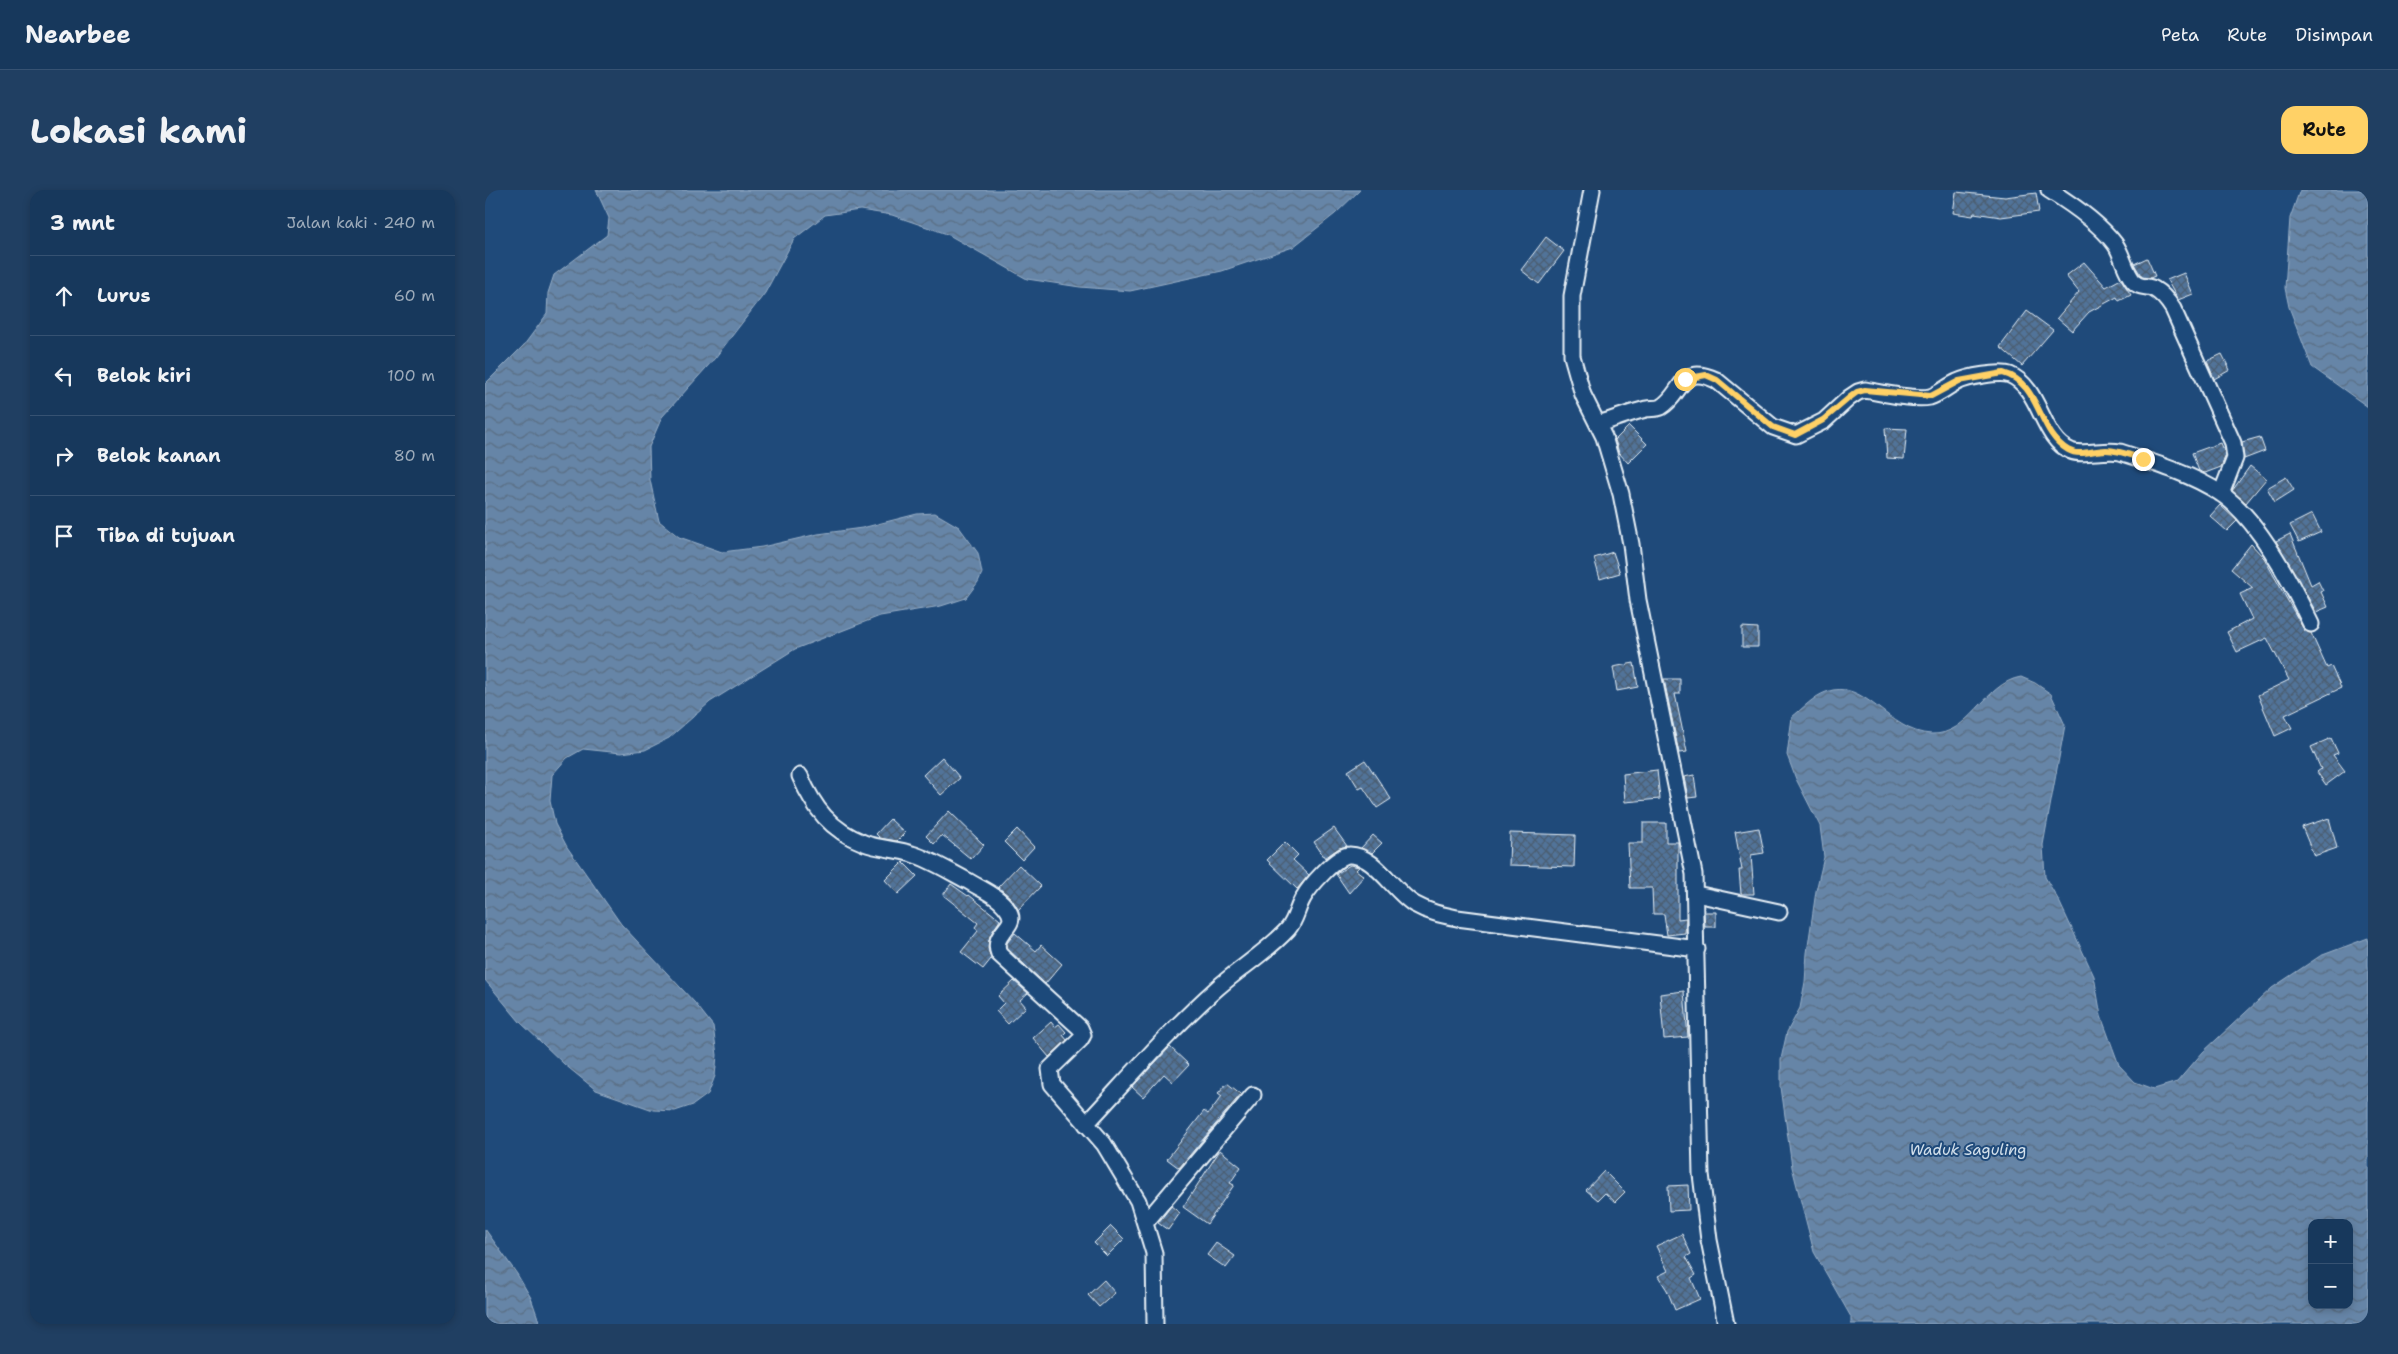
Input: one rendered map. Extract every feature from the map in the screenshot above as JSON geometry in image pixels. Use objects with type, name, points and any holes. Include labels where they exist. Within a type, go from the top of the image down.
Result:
[{"type":"street","points":[[1592,190],[1572,296],[1571,356],[1583,395],[1598,424],[1621,494],[1631,544],[1638,600],[1692,864],[1696,894],[1701,1174],[1709,1240],[1726,1324]]},
{"type":"street","points":[[2049,190],[2102,230],[2116,245],[2127,272],[2135,283],[2140,287],[2153,288],[2163,295],[2173,309],[2233,443],[2235,458],[2221,494]]},
{"type":"street","points":[[1598,424],[1647,409],[1660,408],[1670,400],[1677,387],[1685,379],[1706,375],[1717,380],[1773,427],[1795,435],[1823,420],[1857,392],[1865,390],[1931,396],[1959,381],[2003,373],[2010,375],[2025,385],[2052,433],[2069,451],[2078,453],[2105,450],[2120,452],[2208,486],[2221,494],[2247,518],[2295,591],[2311,624]]},
{"type":"street","points":[[801,776],[811,801],[826,820],[843,833],[865,843],[914,855],[931,862],[993,896],[1009,911],[1011,918],[1008,927],[997,939],[996,946],[999,954],[1080,1028],[1083,1035],[1081,1040],[1053,1064],[1050,1069],[1050,1076],[1052,1084],[1104,1144],[1125,1176],[1146,1222],[1154,1253],[1155,1324]]},
{"type":"street","points":[[1086,1124],[1172,1031],[1201,1004],[1280,938],[1291,925],[1303,898],[1314,884],[1335,862],[1347,855],[1358,855],[1371,864],[1413,904],[1432,913],[1457,918],[1697,949]]},
{"type":"street","points":[[1696,894],[1779,912]]},
{"type":"street","points":[[1146,1222],[1253,1096]]},
{"type":"water","points":[[596,190],[1360,190],[1335,214],[1293,247],[1222,271],[1130,291],[1080,287],[1027,279],[947,234],[892,215],[860,210],[825,215],[794,239],[765,293],[715,358],[662,417],[649,447],[650,480],[659,521],[679,537],[722,552],[762,547],[818,534],[862,528],[917,514],[935,513],[959,527],[978,553],[982,573],[966,598],[941,606],[880,616],[795,649],[710,702],[669,738],[645,750],[621,753],[583,749],[567,758],[552,775],[550,801],[555,824],[567,847],[621,924],[695,1003],[713,1026],[717,1055],[715,1076],[708,1094],[693,1105],[675,1111],[653,1110],[596,1090],[564,1064],[520,1022],[485,980],[485,384],[524,345],[547,314],[548,293],[554,275],[607,235],[609,218]]},
{"type":"water","points":[[2300,190],[2368,190],[2368,407],[2312,367],[2289,307],[2285,288],[2290,218]]},
{"type":"water","name":"Waduk Saguling","points":[[2021,677],[2035,683],[2051,694],[2065,725],[2043,845],[2045,877],[2059,901],[2094,976],[2101,1016],[2119,1065],[2135,1082],[2154,1089],[2177,1082],[2203,1052],[2272,988],[2320,956],[2368,938],[2368,1324],[1851,1324],[1851,1317],[1814,1252],[1792,1167],[1781,1087],[1781,1059],[1787,1032],[1800,1008],[1816,891],[1824,857],[1820,826],[1796,779],[1787,755],[1792,717],[1822,694],[1840,689],[1853,692],[1865,698],[1889,716],[1916,731],[1931,734],[1945,732],[1956,727],[2008,681]]},
{"type":"water","points":[[485,1229],[517,1274],[531,1298],[540,1324],[485,1324]]},
{"type":"building","points":[[1956,192],[2005,197],[2036,193],[2039,212],[2001,217],[1974,213],[1973,216],[1953,213]]},
{"type":"building","points":[[1546,237],[1564,251],[1539,284],[1521,270]]},
{"type":"building","points":[[2147,258],[2155,276],[2150,278],[2142,277],[2134,264]]},
{"type":"building","points":[[2084,262],[2106,287],[2121,279],[2131,295],[2119,301],[2117,297],[2089,312],[2072,331],[2057,318],[2079,292],[2066,276]]},
{"type":"building","points":[[2184,273],[2193,294],[2178,300],[2167,280]]},
{"type":"building","points":[[2027,311],[2053,330],[2022,366],[2000,347]]},
{"type":"building","points":[[2222,354],[2230,370],[2214,379],[2207,361]]},
{"type":"building","points":[[1629,426],[1647,444],[1628,463],[1619,453],[1615,440]]},
{"type":"building","points":[[1885,428],[1907,429],[1904,459],[1887,458]]},
{"type":"building","points":[[2260,437],[2265,451],[2244,459],[2242,442]]},
{"type":"building","points":[[2220,443],[2222,448],[2224,448],[2225,457],[2221,467],[2205,473],[2199,471],[2192,453]]},
{"type":"building","points":[[2250,466],[2266,479],[2246,503],[2232,491]]},
{"type":"building","points":[[2286,477],[2294,490],[2275,502],[2267,488]]},
{"type":"building","points":[[2220,505],[2237,521],[2227,531],[2210,516]]},
{"type":"building","points":[[2312,514],[2321,532],[2299,542],[2290,525]]},
{"type":"building","points":[[2290,534],[2311,585],[2318,581],[2328,607],[2316,612],[2276,541]]},
{"type":"building","points":[[2251,544],[2264,558],[2303,628],[2311,633],[2327,668],[2331,666],[2341,688],[2285,715],[2292,728],[2275,736],[2258,695],[2289,680],[2267,638],[2237,652],[2227,632],[2252,619],[2240,594],[2253,588],[2231,569]]},
{"type":"building","points":[[1613,552],[1620,573],[1600,579],[1594,558]]},
{"type":"building","points":[[1742,627],[1758,628],[1758,647],[1742,647]]},
{"type":"building","points":[[1634,663],[1638,687],[1617,691],[1613,667]]},
{"type":"building","points":[[1664,679],[1680,679],[1680,694],[1675,694],[1687,752],[1679,753]]},
{"type":"building","points":[[2331,738],[2338,753],[2333,755],[2345,771],[2326,785],[2317,772],[2321,769],[2311,747]]},
{"type":"building","points":[[942,757],[960,778],[941,795],[923,775]]},
{"type":"building","points":[[1365,760],[1391,799],[1377,808],[1363,787],[1359,789],[1348,771]]},
{"type":"building","points":[[1657,770],[1660,799],[1625,802],[1623,774]]},
{"type":"building","points":[[1694,775],[1697,797],[1688,798],[1684,777]]},
{"type":"building","points":[[949,811],[984,845],[971,859],[942,835],[934,844],[926,836]]},
{"type":"building","points":[[2329,818],[2337,848],[2314,856],[2302,827]]},
{"type":"building","points":[[890,819],[905,833],[897,841],[880,838],[876,834]]},
{"type":"building","points":[[1643,823],[1666,823],[1666,842],[1678,842],[1678,919],[1686,918],[1685,933],[1667,935],[1664,914],[1653,914],[1652,888],[1630,888],[1628,843],[1643,843]]},
{"type":"building","points":[[1334,828],[1347,846],[1339,848],[1325,858],[1314,842]]},
{"type":"building","points":[[1759,828],[1764,853],[1751,855],[1754,894],[1741,894],[1739,870],[1742,870],[1735,832]]},
{"type":"building","points":[[1017,829],[1034,847],[1022,860],[1004,842]]},
{"type":"building","points":[[1510,833],[1575,835],[1574,867],[1509,865]]},
{"type":"building","points":[[1373,835],[1382,843],[1372,853],[1361,848]]},
{"type":"building","points":[[1285,842],[1298,855],[1293,860],[1309,875],[1297,889],[1267,860]]},
{"type":"building","points":[[903,862],[917,876],[898,894],[885,880]]},
{"type":"building","points":[[1019,865],[1041,886],[1018,910],[1011,898],[998,887]]},
{"type":"building","points":[[1350,865],[1359,867],[1356,870],[1364,876],[1349,893],[1336,874]]},
{"type":"building","points":[[951,884],[969,895],[1000,920],[990,936],[988,948],[991,959],[983,969],[961,952],[978,931],[975,927],[978,923],[943,895]]},
{"type":"building","points":[[1704,912],[1716,912],[1716,927],[1705,927]]},
{"type":"building","points":[[1015,933],[1036,951],[1041,945],[1062,964],[1045,984],[1008,949],[1007,943]]},
{"type":"building","points":[[1014,981],[1028,993],[1020,1000],[1026,1007],[1008,1024],[996,1011],[1004,1003],[998,996]]},
{"type":"building","points":[[1684,991],[1688,1037],[1664,1039],[1660,994]]},
{"type":"building","points":[[1051,1022],[1055,1027],[1059,1024],[1066,1032],[1063,1035],[1067,1040],[1049,1057],[1033,1038]]},
{"type":"building","points":[[1170,1047],[1189,1065],[1173,1082],[1164,1074],[1143,1097],[1132,1087]]},
{"type":"building","points":[[1227,1083],[1241,1094],[1179,1168],[1167,1159],[1204,1111],[1208,1114],[1222,1096],[1218,1093]]},
{"type":"building","points":[[1220,1150],[1241,1167],[1230,1183],[1234,1185],[1207,1224],[1183,1207]]},
{"type":"building","points":[[1604,1171],[1625,1192],[1615,1202],[1605,1193],[1598,1200],[1586,1190]]},
{"type":"building","points":[[1688,1185],[1689,1210],[1669,1211],[1668,1186]]},
{"type":"building","points":[[1171,1206],[1180,1213],[1168,1230],[1158,1223]]},
{"type":"building","points":[[1111,1226],[1124,1239],[1107,1256],[1094,1243]]},
{"type":"building","points":[[1682,1234],[1691,1254],[1686,1257],[1696,1275],[1691,1278],[1700,1299],[1675,1310],[1667,1290],[1658,1276],[1668,1271],[1656,1246]]},
{"type":"building","points":[[1216,1243],[1235,1256],[1226,1268],[1207,1255]]},
{"type":"building","points":[[1104,1280],[1115,1293],[1099,1307],[1088,1295]]},
{"type":"route","points":[[1685,379],[1706,375],[1717,380],[1735,393],[1773,427],[1795,435],[1823,420],[1857,392],[1865,390],[1923,397],[1931,396],[1959,381],[2003,373],[2010,375],[2025,385],[2052,433],[2062,446],[2069,451],[2078,453],[2112,450],[2143,459]]}]
